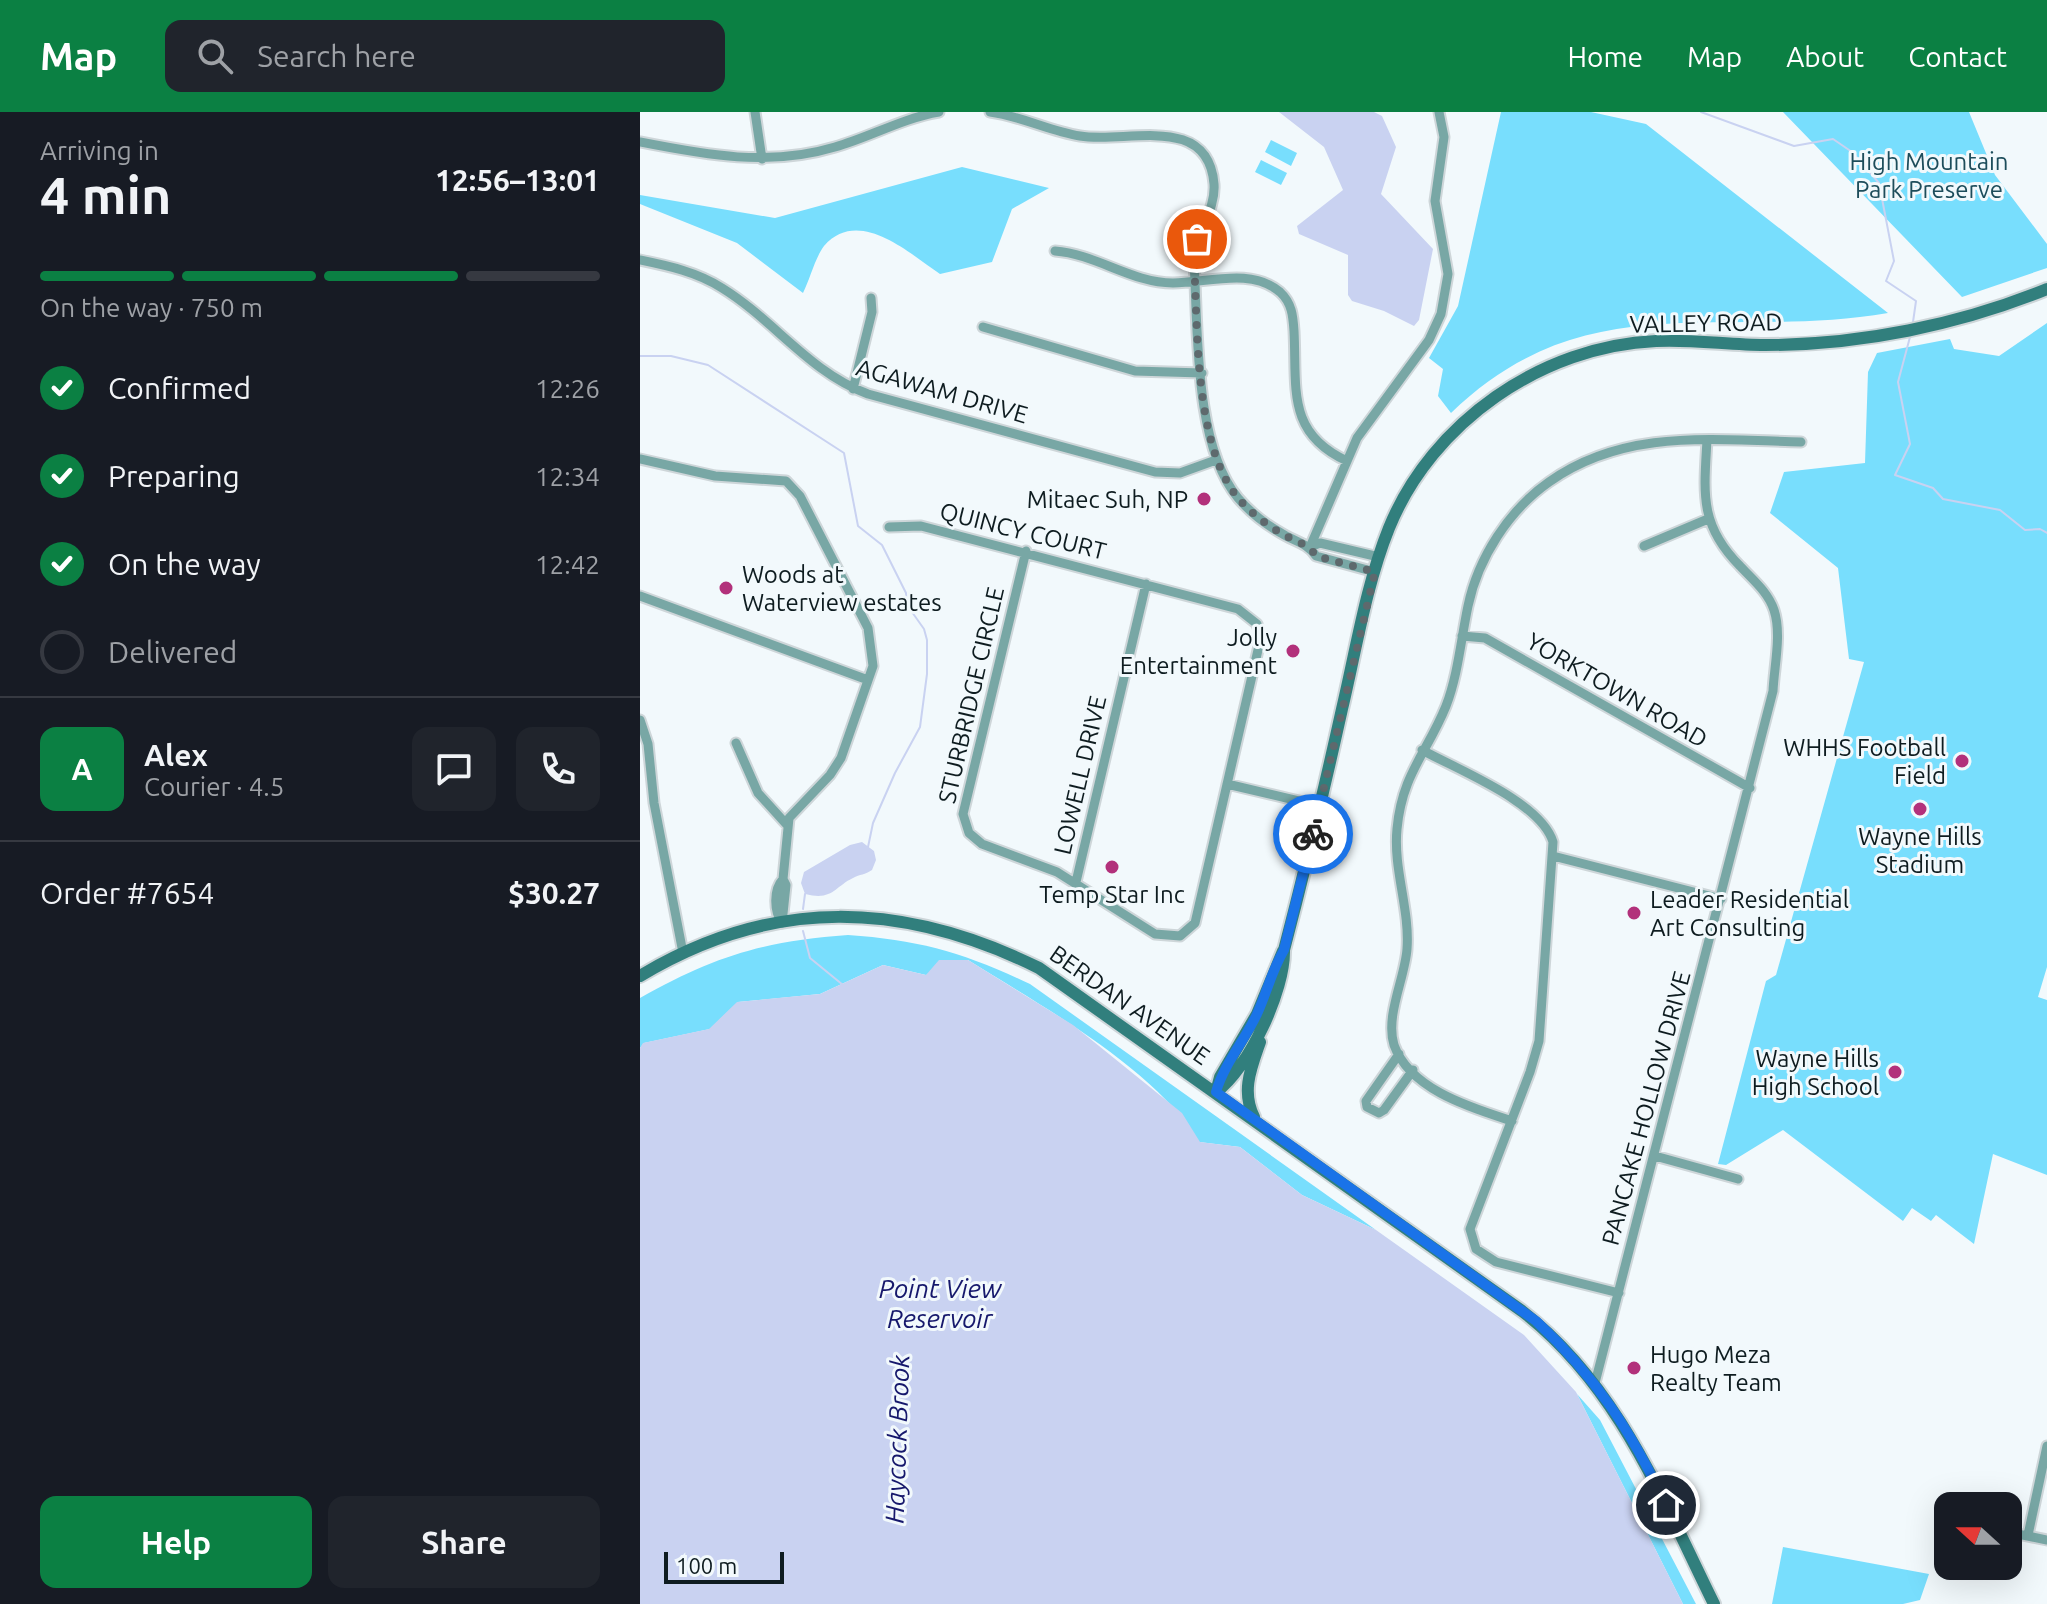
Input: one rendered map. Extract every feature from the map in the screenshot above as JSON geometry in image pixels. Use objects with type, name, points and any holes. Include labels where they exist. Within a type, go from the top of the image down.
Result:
[{"type":"main road","name":"VALLEY ROAD","points":[[1216,1092],[1236,1072],[1271,1006],[1285,968],[1284,950],[1379,557],[1409,489],[1443,443],[1508,388],[1558,362],[1604,349],[1657,341],[1804,344],[1878,335],[1940,323],[2047,289]]},
{"type":"main road","name":"BERDAN AVENUE","points":[[640,976],[683,953],[732,933],[782,923],[869,917],[930,925],[977,939],[1039,968],[1536,1321],[1595,1383],[1631,1435],[1714,1604]]},
{"type":"main road","name":"VALLEY ROAD","points":[[1216,1092],[1220,1077],[1257,1014],[1274,966],[1284,950]]},
{"type":"main road","points":[[1255,1120],[1249,1107],[1247,1083],[1271,1006]]},
{"type":"street","points":[[755,112],[762,159]]},
{"type":"street","points":[[640,142],[699,155],[762,159],[831,148],[939,112]]},
{"type":"street","points":[[990,112],[1084,137],[1166,134],[1193,145],[1206,159],[1214,187],[1211,209],[1197,239],[1195,280],[1206,424],[1216,460],[1240,500],[1286,536],[1310,547],[1316,556],[1375,572]]},
{"type":"street","points":[[1310,547],[1366,423],[1429,340],[1445,303],[1448,264],[1435,201],[1444,137],[1439,112]]},
{"type":"street","points":[[1055,251],[1073,252],[1149,279],[1175,283],[1253,279],[1272,286],[1286,298],[1293,314],[1302,423],[1320,446],[1347,461]]},
{"type":"street","name":"AGAWAM DRIVE","points":[[640,260],[690,272],[722,288],[817,367],[853,389],[1155,472],[1180,473],[1216,460]]},
{"type":"street","points":[[853,389],[872,312],[871,298]]},
{"type":"street","points":[[983,327],[1135,371],[1202,373]]},
{"type":"street","points":[[1512,1121],[1453,1102],[1413,1070],[1399,1054],[1392,1026],[1407,947],[1397,831],[1404,786],[1447,704],[1475,581],[1491,548],[1516,512],[1547,483],[1576,465],[1617,449],[1671,439],[1801,442]]},
{"type":"street","name":"PANCAKE HOLLOW DRIVE","points":[[1595,1383],[1773,691],[1776,619],[1769,598],[1727,553],[1708,519],[1704,490],[1707,440]]},
{"type":"street","points":[[640,459],[715,476],[767,477],[786,481],[800,496],[868,628],[874,649],[868,680],[841,758],[830,775],[798,805],[788,826],[782,923]]},
{"type":"street","points":[[1644,546],[1708,519]]},
{"type":"street","name":"QUINCY COURT","points":[[889,527],[921,526],[1146,584]]},
{"type":"street","points":[[1310,547],[1320,543],[1379,557]]},
{"type":"street","name":"STURBRIDGE CIRCLE","points":[[1026,551],[963,819],[969,833],[982,844],[1026,859],[1076,882],[1155,934],[1172,937],[1186,933],[1195,923],[1260,630],[1252,618],[1238,609],[1146,584]]},
{"type":"street","name":"LOWELL DRIVE","points":[[1076,882],[1146,584]]},
{"type":"street","points":[[640,596],[868,680]]},
{"type":"street","name":"YORKTOWN ROAD","points":[[1462,636],[1485,638],[1750,788]]},
{"type":"street","points":[[640,720],[648,744],[654,803],[683,953]]},
{"type":"street","points":[[736,743],[758,793],[788,826]]},
{"type":"street","points":[[1422,750],[1539,818],[1551,834],[1553,856],[1539,1041],[1512,1121],[1472,1219],[1472,1243],[1482,1255],[1496,1262],[1619,1293]]},
{"type":"street","points":[[1227,784],[1320,806]]},
{"type":"street","points":[[1553,856],[1721,899]]},
{"type":"street","points":[[1399,1054],[1366,1101],[1367,1107],[1379,1113],[1384,1110],[1413,1070]]},
{"type":"street","points":[[1655,1156],[1738,1179]]},
{"type":"street","points":[[2028,1535],[2047,1446]]},
{"type":"street","points":[[2022,1534],[2047,1540]]},
{"type":"green space","points":[[1501,112],[1591,112],[1646,124],[1888,313],[1828,320],[1659,324],[1605,331],[1553,346],[1502,372],[1451,413],[1438,396],[1443,369],[1429,358],[1458,306]]},
{"type":"green space","name":"High Mountain Park Preserve","points":[[1783,112],[1969,112],[1995,175],[2047,244],[2047,268],[1962,297]]},
{"type":"green space","points":[[1271,140],[1297,153],[1291,166],[1265,152]]},
{"type":"green space","points":[[1261,160],[1287,173],[1281,185],[1255,172]]},
{"type":"green space","points":[[962,167],[1049,188],[1012,209],[992,262],[940,274],[884,238],[853,231],[838,235],[824,246],[803,293],[737,243],[640,204],[640,195],[775,218]]},
{"type":"green space","points":[[2047,323],[2047,967],[2038,997],[2047,1000],[2047,1175],[1993,1154],[1974,1244],[1936,1215],[1931,1221],[1912,1208],[1903,1221],[1783,1130],[1726,1165],[1718,1164],[1766,981],[1776,975],[1864,662],[1849,659],[1838,568],[1770,513],[1784,472],[1865,463],[1868,372],[1877,353],[1950,339],[1954,349],[1999,356]]},
{"type":"green space","points":[[848,935],[898,940],[942,950],[984,964],[1030,984],[1376,1230],[1302,1195],[1240,1147],[1199,1142],[1180,1115],[1126,1064],[1061,1018],[968,960],[926,975],[883,965],[820,994],[738,1002],[710,1029],[644,1043],[640,1048],[640,998],[667,983],[716,961],[765,946]]},
{"type":"green space","points":[[1577,1394],[1600,1420],[1696,1604],[1683,1604]]},
{"type":"green space","points":[[1783,1547],[1929,1574],[1920,1600],[1903,1604],[1772,1604]]},
{"type":"water","points":[[1279,112],[1374,112],[1382,116],[1396,147],[1381,194],[1433,249],[1419,320],[1414,326],[1384,311],[1352,301],[1348,295],[1348,255],[1299,234],[1297,226],[1343,190],[1324,147]]},
{"type":"water","points":[[862,842],[874,851],[876,860],[872,870],[822,896],[805,894],[801,883],[804,872],[850,845]]},
{"type":"water","name":"Point View Reservoir","points":[[939,960],[968,960],[1073,1025],[1182,1113],[1200,1142],[1240,1147],[1302,1195],[1376,1230],[1524,1335],[1576,1392],[1683,1604],[640,1604],[640,1048],[643,1043],[709,1029],[737,1002],[820,994],[883,965],[926,975]]},
{"type":"waterway","points":[[1701,112],[1794,146],[1833,139],[1852,152],[1879,183],[1894,261],[1886,281],[1916,301],[1913,322]]},
{"type":"waterway","points":[[1910,337],[1898,382],[1910,444],[1895,475],[1933,488],[1943,499],[2000,510],[2025,530],[2040,529],[2047,533]]},
{"type":"waterway","name":"Haycock Brook","points":[[640,356],[671,356],[708,365],[844,453],[858,526],[882,545],[906,593],[907,605],[924,629],[927,640],[927,674],[920,727],[873,823],[868,847]]},
{"type":"waterway","name":"Haycock Brook","points":[[803,909],[805,894]]},
{"type":"waterway","name":"Haycock Brook","points":[[803,931],[810,958],[843,985]]},
{"type":"way so far","points":[[1197,239],[1194,261],[1206,424],[1222,474],[1240,500],[1264,523],[1310,547],[1316,556],[1375,572],[1313,834]]},
{"type":"place","name":"Mitaec Suh, NP","points":[[1204,499]]},
{"type":"place","name":"Woods at Waterview estates","points":[[726,588]]},
{"type":"place","name":"Jolly Entertainment","points":[[1293,651]]},
{"type":"place","name":"WHHS Football Field","points":[[1962,761]]},
{"type":"place","name":"Wayne Hills Stadium","points":[[1920,809]]},
{"type":"place","name":"Temp Star Inc","points":[[1112,867]]},
{"type":"place","name":"Leader Residential Art Consulting","points":[[1634,913]]},
{"type":"place","name":"Wayne Hills High School","points":[[1895,1072]]},
{"type":"place","name":"Hugo Meza Realty Team","points":[[1634,1368]]},
{"type":"route","points":[[1313,834],[1284,950],[1274,966],[1257,1014],[1220,1077],[1216,1092],[1536,1321],[1568,1352],[1616,1410],[1666,1505]]}]
